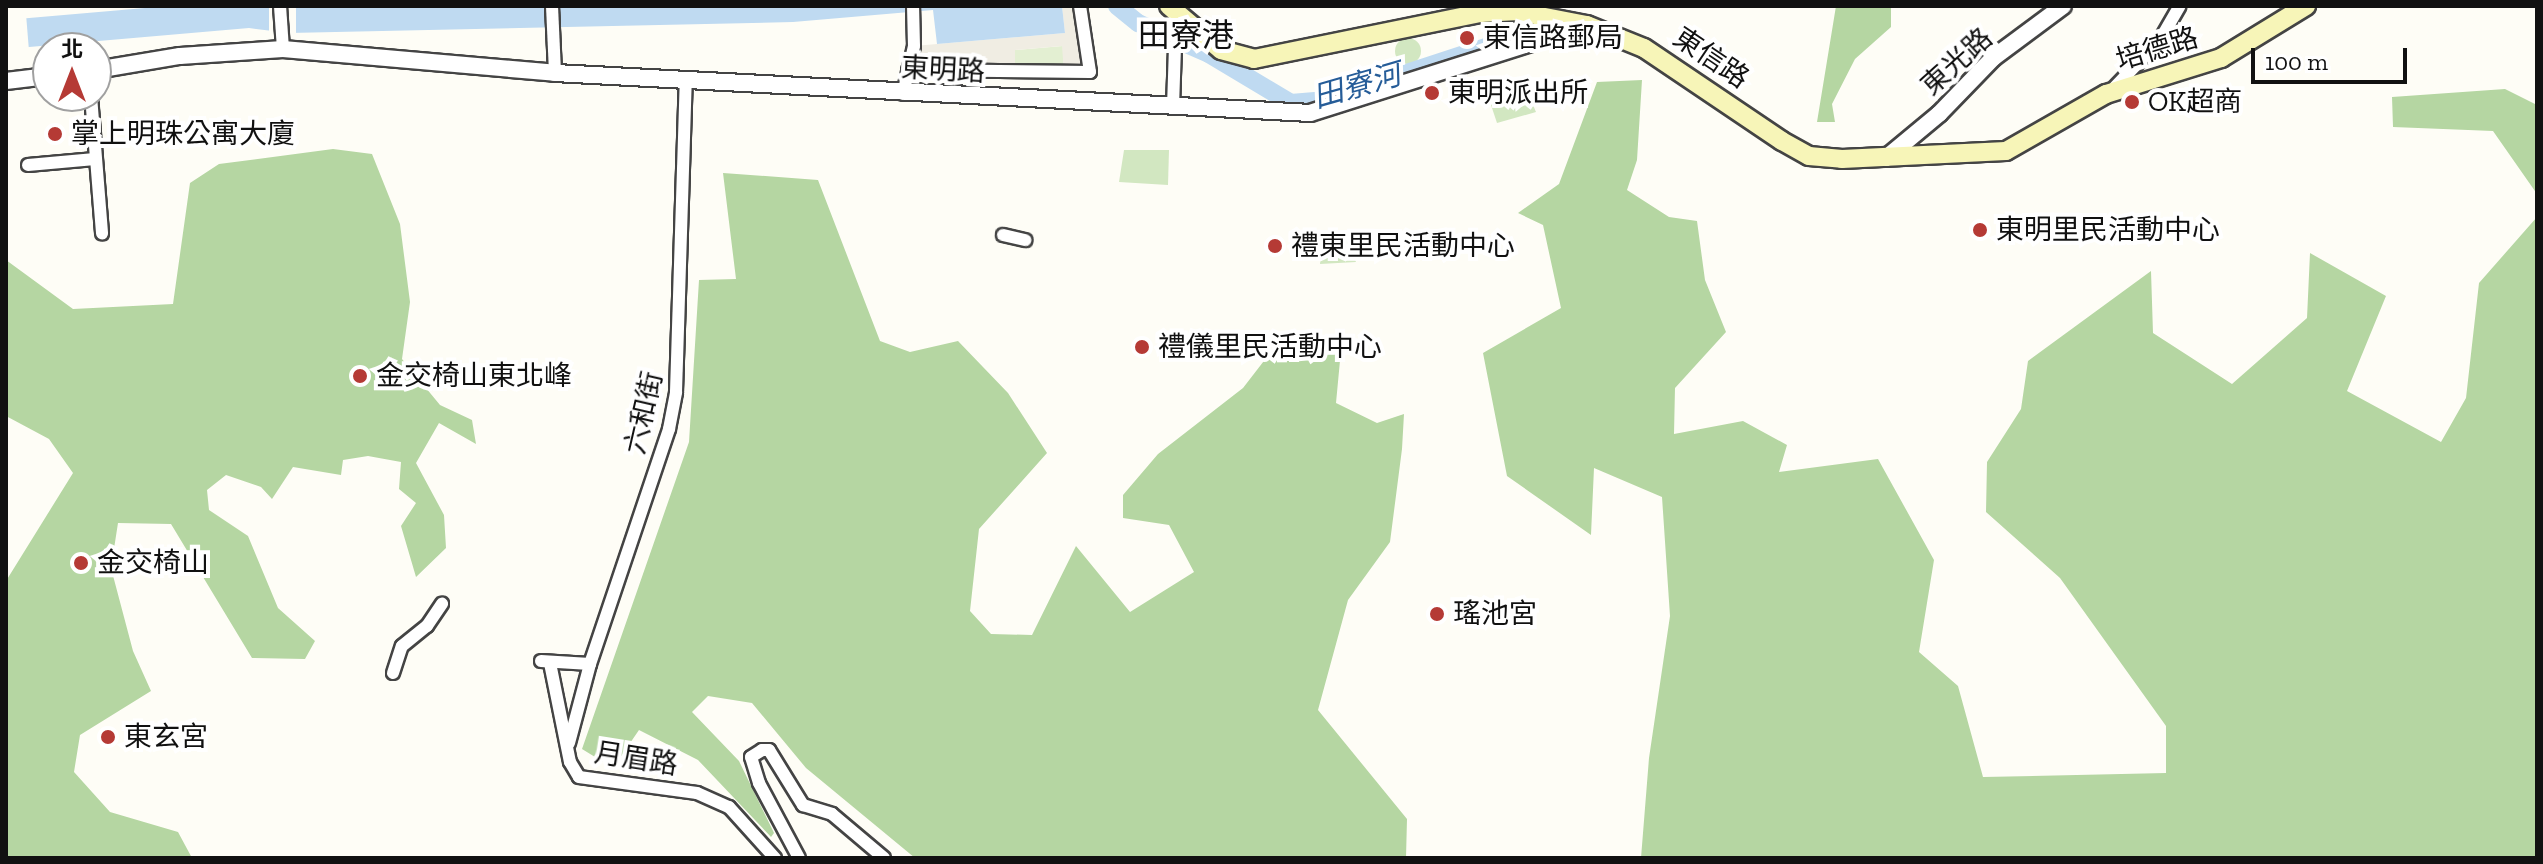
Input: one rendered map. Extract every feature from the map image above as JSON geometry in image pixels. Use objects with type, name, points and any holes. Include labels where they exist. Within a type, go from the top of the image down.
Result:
[{"type":"main road","name":"培德路","points":[[2106,94],[2221,58],[2306,6]]},
{"type":"main road","name":"東信路","points":[[1176,18],[1221,50],[1254,59],[1480,13],[1514,11],[1570,20],[1644,48],[1809,156],[1886,158],[2006,151],[2106,94]]},
{"type":"street","points":[[280,6],[283,49]]},
{"type":"street","points":[[552,6],[555,73]]},
{"type":"street","points":[[908,70],[1090,72],[1080,6]]},
{"type":"street","name":"東光路","points":[[1886,158],[1939,114],[1993,58],[2063,6]]},
{"type":"street","name":"東信路","points":[[2106,94],[2160,40],[2180,6]]},
{"type":"street","points":[[903,94],[914,12]]},
{"type":"street","points":[[1173,107],[1176,18]]},
{"type":"street","name":"東明路","points":[[112,65],[283,49],[555,73],[903,94],[1310,113],[1570,20]]},
{"type":"street","points":[[6,70],[32,68]]},
{"type":"street","points":[[6,81],[32,78]]},
{"type":"street","name":"六和街","points":[[569,743],[590,664],[669,429],[676,392],[686,80]]},
{"type":"street","points":[[92,112],[102,234]]},
{"type":"street","points":[[28,165],[95,159]]},
{"type":"street","points":[[1003,235],[1025,240]]},
{"type":"street","points":[[393,673],[402,646],[427,626],[442,604]]},
{"type":"street","name":"月眉路","points":[[590,664],[546,662],[569,743],[570,762],[579,777],[697,793],[729,807],[775,858]]},
{"type":"street","points":[[799,858],[759,783],[751,757],[762,750],[769,750],[803,805],[832,814],[884,858]]},
{"type":"green space","points":[[1836,6],[1891,6],[1891,27],[1855,59],[1832,104],[1835,122],[1817,122]]},
{"type":"green space","points":[[1408,38],[1417,42],[1421,51],[1417,60],[1408,64],[1399,60],[1395,51],[1399,42]]},
{"type":"green space","points":[[1063,46],[1064,72],[1015,71],[1015,50]]},
{"type":"green space","points":[[1642,80],[1637,160],[1627,190],[1669,217],[1697,221],[1705,280],[1726,332],[1675,388],[1674,434],[1743,421],[1787,445],[1779,472],[1878,459],[1934,560],[1919,652],[1958,686],[1983,777],[2166,773],[2166,726],[2060,578],[1986,512],[1987,462],[2021,409],[2028,361],[2151,271],[2153,333],[2232,384],[2307,318],[2310,253],[2386,296],[2347,391],[2441,442],[2466,398],[2479,283],[2537,217],[2537,858],[1641,858],[1649,758],[1670,616],[1662,497],[1594,468],[1591,535],[1507,476],[1483,353],[1561,308],[1543,225],[1518,213],[1559,184],[1597,82]]},
{"type":"green space","points":[[1525,86],[1536,112],[1497,123],[1489,99]]},
{"type":"green space","points":[[2505,89],[2537,105],[2537,194],[2493,131],[2393,127],[2392,97]]},
{"type":"green space","points":[[333,149],[372,154],[400,224],[410,302],[402,359],[440,405],[472,420],[476,444],[439,423],[416,463],[444,515],[446,548],[416,577],[401,526],[416,503],[399,489],[401,462],[368,456],[343,460],[341,475],[293,467],[272,499],[261,487],[226,475],[207,490],[209,510],[248,536],[278,608],[315,641],[305,659],[252,658],[171,524],[118,523],[111,568],[133,651],[151,691],[80,735],[74,772],[110,812],[178,832],[192,858],[6,858],[6,581],[73,473],[49,439],[6,416],[6,260],[73,309],[173,304],[190,183],[219,164]]},
{"type":"green space","points":[[1124,150],[1169,150],[1168,185],[1119,182]]},
{"type":"green space","points":[[723,173],[818,180],[880,341],[910,352],[958,341],[1008,393],[1047,453],[979,529],[970,611],[991,634],[1032,635],[1076,546],[1130,612],[1194,572],[1169,525],[1123,518],[1123,495],[1158,454],[1243,388],[1287,331],[1341,350],[1336,403],[1377,423],[1404,414],[1402,449],[1390,542],[1348,600],[1318,710],[1407,819],[1406,858],[915,858],[806,768],[752,703],[708,696],[692,712],[739,761],[774,833],[771,837],[698,760],[639,730],[613,768],[582,749],[689,442],[699,280],[736,279]]},
{"type":"green space","points":[[1323,236],[1345,236],[1356,262],[1320,264]]},
{"type":"shaded area","points":[[1062,6],[1078,6],[1086,72],[1064,72],[1062,46],[1015,50],[1015,71],[908,70],[914,46],[1065,33]]},
{"type":"water","points":[[168,6],[1062,6],[1065,33],[937,44],[933,10],[793,22],[289,33],[249,28],[112,40],[112,32],[32,32],[32,47],[6,49],[6,20]]},
{"type":"pier","points":[[269,6],[296,6],[296,35],[269,35]]},
{"type":"pier","points":[[26,14],[29,51],[6,53],[6,16]]},
{"type":"waterway","name":"田寮河","points":[[1117,6],[1138,23],[1209,54],[1291,103],[1324,100],[1498,43],[1504,37],[1503,21]]},
{"type":"place","name":"東信路郵局","points":[[1467,38]]},
{"type":"place","name":"東明派出所","points":[[1432,93]]},
{"type":"place","name":"OK超商","points":[[2132,102]]},
{"type":"place","name":"掌上明珠公寓大廈","points":[[55,134]]},
{"type":"place","name":"東明里民活動中心","points":[[1980,230]]},
{"type":"place","name":"禮東里民活動中心","points":[[1275,246]]},
{"type":"place","name":"禮儀里民活動中心","points":[[1142,347]]},
{"type":"place","name":"金交椅山東北峰","points":[[360,376]]},
{"type":"place","name":"金交椅山","points":[[81,563]]},
{"type":"place","name":"瑤池宮","points":[[1437,614]]},
{"type":"place","name":"東玄宮","points":[[108,737]]},
{"type":"district","name":"田寮港","points":[[1186,35]]}]
